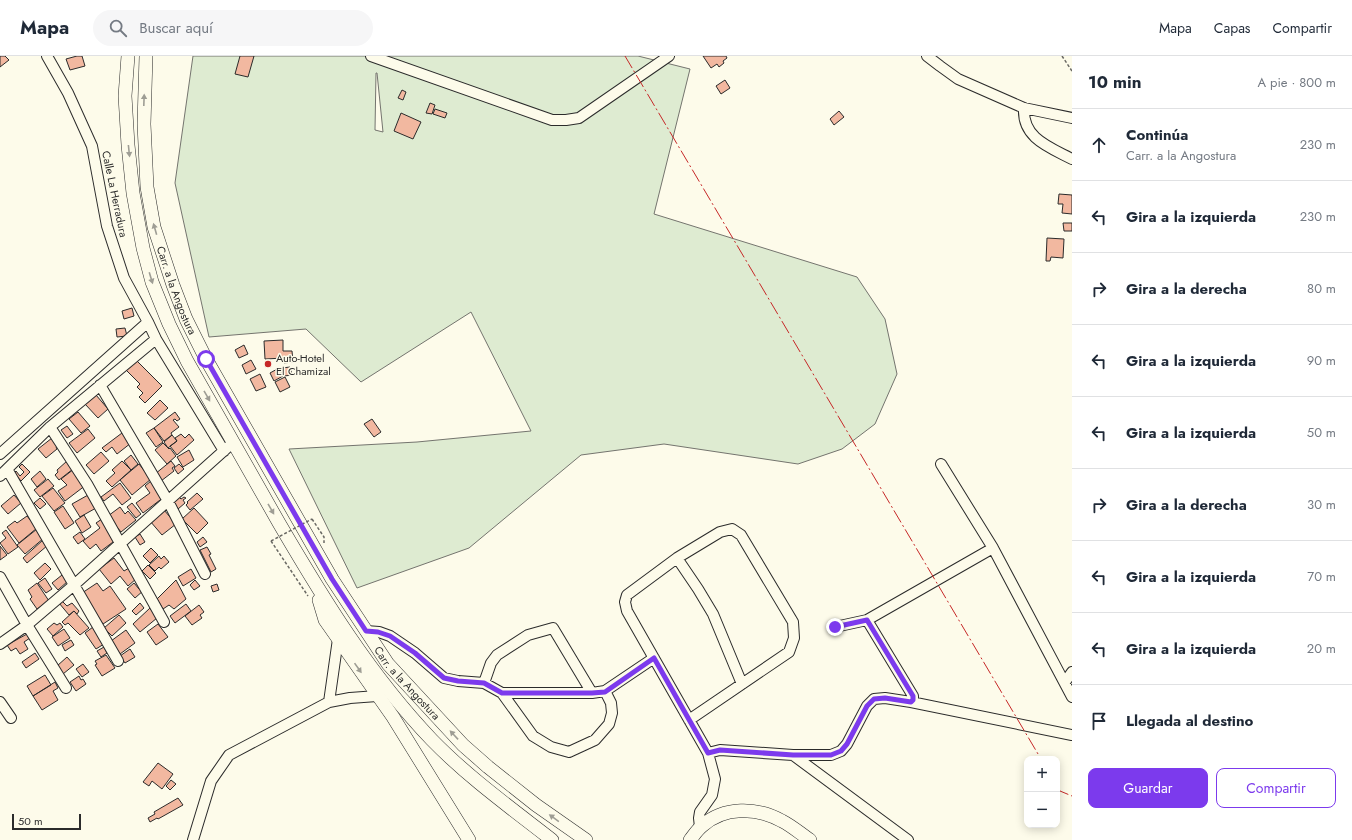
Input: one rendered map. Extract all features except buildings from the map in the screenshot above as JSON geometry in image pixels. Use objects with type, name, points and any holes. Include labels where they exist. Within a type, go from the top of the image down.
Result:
[{"type":"main road","name":"Carr. a la Angostura","points":[[128,56],[125,96],[128,145],[133,193],[143,248],[152,282],[169,324],[228,447],[342,628],[395,698],[433,740],[474,778],[552,840]]},
{"type":"main road","name":"Carr. a la Angostura","points":[[146,56],[144,124],[147,188],[154,227],[186,319],[206,359],[332,579],[388,664],[463,745],[536,805],[586,840]]},
{"type":"main road","points":[[316,587],[325,620],[392,717],[469,840]]},
{"type":"main road","points":[[690,840],[700,827],[709,820],[720,815],[739,811],[758,811],[782,821],[810,840]]},
{"type":"street","name":"Calle La Herradura","points":[[47,56],[68,93],[92,146],[107,226],[124,278],[156,339],[228,447]]},
{"type":"street","points":[[371,56],[552,120],[579,118],[669,56]]},
{"type":"street","points":[[927,56],[958,78],[1024,108],[1072,118]]},
{"type":"street","points":[[1024,108],[1026,125],[1032,134],[1045,144],[1072,159]]},
{"type":"street","points":[[0,454],[148,322]]},
{"type":"street","points":[[118,661],[74,585],[4,472],[50,427],[156,339]]},
{"type":"street","points":[[100,385],[168,501],[205,574]]},
{"type":"street","points":[[50,427],[87,484],[164,622]]},
{"type":"street","points":[[0,644],[27,625],[74,585],[228,447]]},
{"type":"street","points":[[941,464],[993,548],[1072,697]]},
{"type":"street","points":[[689,720],[789,652],[794,638],[793,622],[741,535],[732,529],[720,532],[677,558],[627,595],[625,602],[627,611],[654,658],[689,720],[708,753],[715,779],[712,795],[700,812],[700,827]]},
{"type":"street","points":[[835,627],[867,620],[993,548]]},
{"type":"street","points":[[677,558],[713,614],[742,684]]},
{"type":"street","points":[[0,577],[27,625],[66,688]]},
{"type":"street","points":[[867,620],[913,696],[913,700],[911,702]]},
{"type":"street","points":[[484,683],[491,663],[497,655],[528,635],[553,628],[592,693]]},
{"type":"street","points":[[366,631],[378,632],[390,636],[415,653],[444,678],[458,681],[484,683],[502,693],[533,736],[551,747],[569,752],[595,740],[609,724],[612,713],[611,704],[605,692]]},
{"type":"street","points":[[329,702],[338,639]]},
{"type":"street","points":[[502,693],[605,692],[654,658]]},
{"type":"street","points":[[1065,682],[1072,672]]},
{"type":"street","points":[[192,840],[211,781],[229,755],[329,702],[350,698],[378,696]]},
{"type":"street","points":[[708,753],[720,750],[793,755],[831,755],[841,751],[847,744],[867,706],[874,699],[885,698],[1072,735]]},
{"type":"street","points":[[0,702],[11,718]]},
{"type":"street","points":[[793,755],[908,840]]},
{"type":"path","points":[[1062,56],[1072,71]]},
{"type":"path","points":[[312,601],[271,541],[312,518],[324,537]]},
{"type":"green space","points":[[193,56],[638,56],[690,69],[654,214],[857,277],[885,319],[897,374],[875,424],[842,449],[798,464],[664,444],[581,455],[469,548],[357,588],[289,449],[417,442],[531,431],[471,312],[361,382],[306,329],[209,337],[175,183]],"holes":[[[377,73],[383,132],[375,130]]]},
{"type":"power","points":[[625,56],[1039,756]]},
{"type":"power","points":[[1060,791],[1072,796]]},
{"type":"place","name":"Auto-Hotel El Chamizal","points":[[268,364]]},
{"type":"route","points":[[206,359],[293,513],[332,579],[366,631],[378,632],[390,636],[415,653],[444,678],[458,681],[484,683],[502,693],[605,692],[654,658],[708,753],[720,750],[736,750],[793,755],[831,755],[841,751],[847,744],[867,706],[874,699],[885,698],[911,702],[913,700],[913,696],[867,620],[835,627]]}]
